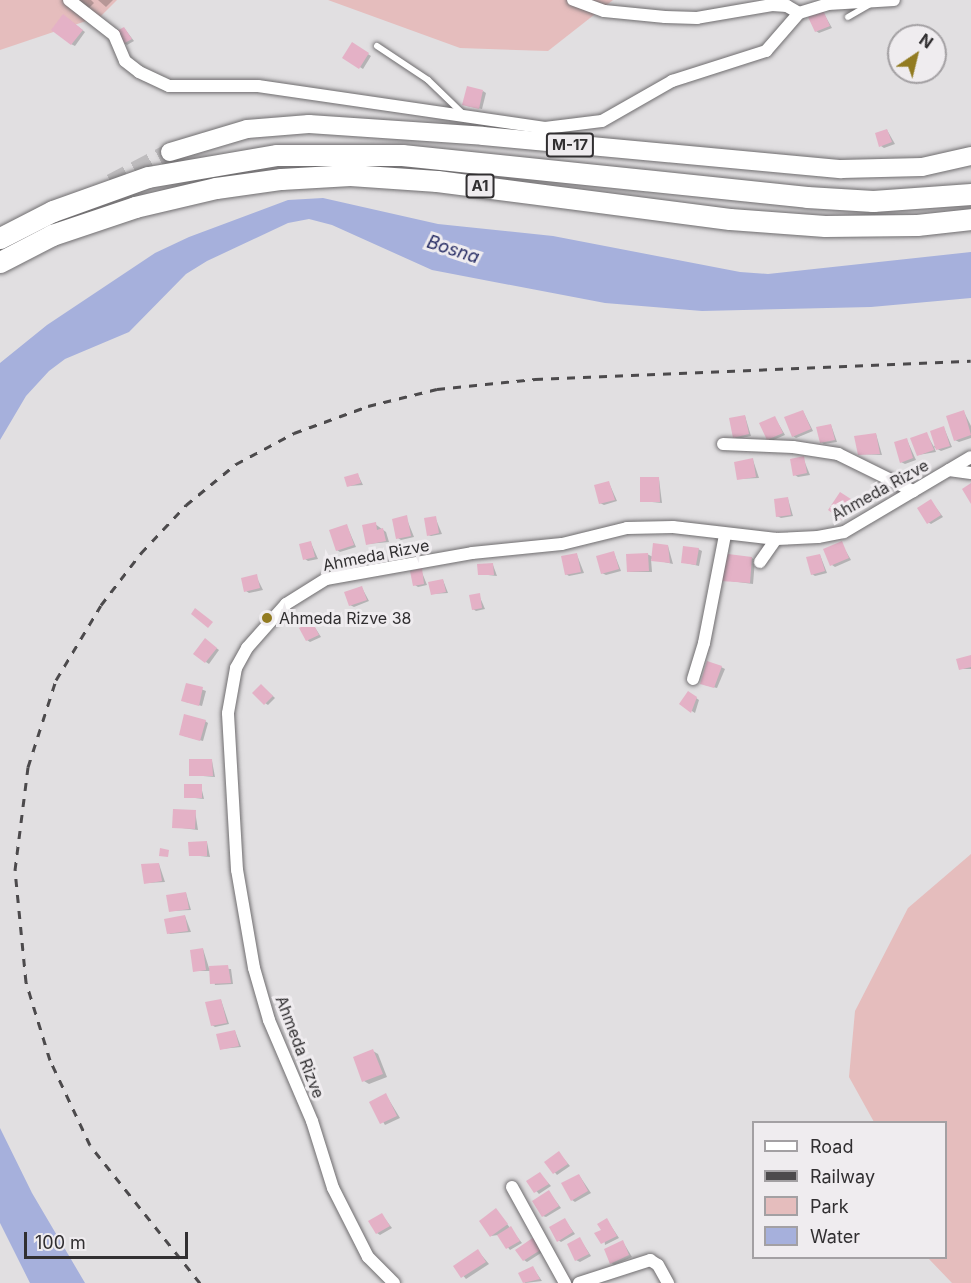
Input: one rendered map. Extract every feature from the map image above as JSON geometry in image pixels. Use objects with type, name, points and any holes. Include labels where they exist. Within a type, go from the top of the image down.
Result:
[{"type":"highway","name":"A1","points":[[0,238],[53,211],[148,177],[277,155],[402,155],[807,197],[873,201],[971,194]]},
{"type":"highway","name":"A1","points":[[0,262],[52,235],[135,207],[227,187],[350,176],[437,181],[730,219],[825,226],[917,225],[971,219]]},
{"type":"main road","name":"M-17","points":[[170,152],[247,129],[309,124],[483,127],[841,170],[922,167],[971,156]]},
{"type":"street","points":[[69,0],[109,30],[124,61],[139,72],[169,86],[258,86],[462,114],[483,127],[545,128],[602,121],[672,81],[766,51],[798,13],[828,4],[872,4],[894,0]]},
{"type":"street","points":[[573,0],[604,11],[653,16],[697,18],[772,5],[787,6],[798,13]]},
{"type":"street","points":[[723,444],[793,447],[838,454],[913,491]]},
{"type":"street","name":"Ahmeda Rizve","points":[[394,1283],[368,1257],[333,1188],[312,1121],[269,1020],[254,968],[237,870],[228,713],[236,668],[265,624],[286,604],[326,579],[472,554],[562,544],[627,528],[673,527],[777,539],[844,532],[971,457]]},
{"type":"street","points":[[949,470],[971,473]]},
{"type":"street","points":[[693,678],[704,643],[725,534]]},
{"type":"street","points":[[760,562],[777,539]]},
{"type":"street","points":[[512,1187],[565,1283]]},
{"type":"street","points":[[579,1283],[650,1260],[658,1265],[668,1283]]},
{"type":"lane","points":[[848,17],[872,4]]},
{"type":"lane","points":[[377,46],[428,80],[462,114]]},
{"type":"green space","points":[[0,0],[117,0],[101,16],[0,50]]},
{"type":"green space","points":[[328,0],[613,0],[548,51],[460,48]]},
{"type":"green space","points":[[971,854],[971,1283],[952,1283],[929,1259],[947,1259],[947,1121],[873,1121],[849,1077],[855,1011],[908,908]]},
{"type":"water","name":"Bosna","points":[[323,198],[438,224],[553,236],[740,272],[768,274],[971,252],[971,298],[871,307],[702,311],[605,303],[432,270],[332,225],[309,219],[288,223],[207,261],[186,274],[129,332],[65,359],[49,371],[26,396],[0,440],[0,363],[47,325],[155,253],[189,237],[288,200]]},
{"type":"water","points":[[0,1128],[32,1193],[85,1283],[30,1283],[0,1223]]},
{"type":"building","points":[[823,10],[830,26],[815,32],[808,17]]},
{"type":"building","points":[[63,14],[83,30],[71,45],[51,30]]},
{"type":"building","points":[[124,27],[132,39],[123,44],[115,32]]},
{"type":"building","points":[[352,42],[369,53],[359,69],[342,58]]},
{"type":"building","points":[[467,86],[483,90],[479,109],[462,105]]},
{"type":"building","points":[[887,129],[892,142],[879,147],[875,133]]},
{"type":"building","points":[[803,410],[811,429],[792,437],[784,417]]},
{"type":"building","points":[[964,410],[971,435],[954,441],[946,416]]},
{"type":"building","points":[[745,415],[749,434],[733,438],[729,418]]},
{"type":"building","points":[[775,416],[783,433],[767,440],[759,423]]},
{"type":"building","points":[[831,424],[835,440],[820,443],[816,427]]},
{"type":"building","points":[[944,426],[950,446],[936,450],[930,431]]},
{"type":"building","points":[[927,432],[934,450],[917,456],[910,438]]},
{"type":"building","points":[[876,433],[880,454],[858,455],[854,436]]},
{"type":"building","points":[[907,438],[913,458],[900,463],[894,442]]},
{"type":"building","points":[[804,456],[807,473],[793,476],[790,459]]},
{"type":"building","points":[[753,458],[756,477],[737,480],[734,462]]},
{"type":"building","points":[[358,473],[361,483],[347,487],[344,477]]},
{"type":"building","points":[[640,477],[659,477],[660,502],[640,502]]},
{"type":"building","points":[[609,481],[615,500],[599,504],[594,485]]},
{"type":"building","points":[[971,483],[971,504],[962,489]]},
{"type":"building","points":[[840,492],[854,501],[842,520],[828,510]]},
{"type":"building","points":[[788,497],[791,515],[776,517],[774,499]]},
{"type":"building","points":[[931,499],[941,515],[927,524],[917,508]]},
{"type":"building","points":[[407,515],[411,536],[396,539],[392,519]]},
{"type":"building","points":[[436,516],[439,533],[427,536],[424,518]]},
{"type":"building","points":[[376,522],[377,530],[383,528],[386,541],[366,545],[362,525]]},
{"type":"building","points":[[347,524],[354,545],[336,551],[329,530]]},
{"type":"building","points":[[311,541],[315,557],[303,560],[299,544]]},
{"type":"building","points":[[842,541],[849,558],[830,566],[823,549]]},
{"type":"building","points":[[653,543],[668,545],[670,563],[651,561]]},
{"type":"building","points":[[683,546],[699,548],[696,565],[681,563]]},
{"type":"building","points":[[614,551],[619,569],[601,574],[596,556]]},
{"type":"building","points":[[577,553],[581,572],[565,575],[561,556]]},
{"type":"building","points":[[648,553],[649,571],[627,572],[626,554]]},
{"type":"building","points":[[728,554],[752,557],[750,583],[721,581]]},
{"type":"building","points":[[820,554],[825,571],[811,575],[806,557]]},
{"type":"building","points":[[493,563],[494,575],[478,575],[477,564]]},
{"type":"building","points":[[422,568],[424,584],[413,586],[410,571]]},
{"type":"building","points":[[257,574],[260,588],[244,592],[241,578]]},
{"type":"building","points":[[443,579],[446,592],[431,595],[428,582]]},
{"type":"building","points":[[362,586],[367,600],[349,606],[344,592]]},
{"type":"building","points":[[480,593],[482,608],[472,610],[469,595]]},
{"type":"building","points":[[195,608],[213,622],[208,628],[191,614]]},
{"type":"building","points":[[312,621],[319,635],[306,641],[299,628]]},
{"type":"building","points":[[205,638],[217,648],[205,663],[193,654]]},
{"type":"building","points":[[971,655],[971,667],[959,670],[956,659]]},
{"type":"building","points":[[707,661],[722,666],[714,688],[700,684]]},
{"type":"building","points":[[186,683],[203,687],[199,706],[181,701]]},
{"type":"building","points":[[261,684],[273,696],[264,705],[252,693]]},
{"type":"building","points":[[688,691],[697,697],[691,713],[679,704]]},
{"type":"building","points":[[184,714],[206,720],[200,741],[179,735]]},
{"type":"building","points":[[189,759],[212,759],[213,776],[189,776]]},
{"type":"building","points":[[184,784],[202,784],[202,798],[184,798]]},
{"type":"building","points":[[173,809],[196,810],[195,829],[172,828]]},
{"type":"building","points":[[207,841],[207,856],[189,856],[188,842]]},
{"type":"building","points":[[160,848],[169,850],[168,857],[159,856]]},
{"type":"building","points":[[159,863],[162,881],[144,884],[141,864]]},
{"type":"building","points":[[186,892],[189,909],[169,912],[166,895]]},
{"type":"building","points":[[185,915],[188,931],[167,934],[164,919]]},
{"type":"building","points":[[203,948],[206,970],[193,972],[190,950]]},
{"type":"building","points":[[228,965],[231,983],[210,984],[209,966]]},
{"type":"building","points":[[221,999],[227,1023],[211,1026],[205,1002]]},
{"type":"building","points":[[235,1030],[239,1046],[220,1050],[216,1034]]},
{"type":"building","points":[[373,1049],[383,1074],[362,1082],[353,1057]]},
{"type":"building","points":[[386,1093],[397,1116],[380,1124],[369,1102]]},
{"type":"building","points":[[559,1151],[568,1164],[553,1174],[544,1162]]},
{"type":"building","points":[[540,1172],[549,1184],[534,1193],[526,1181]]},
{"type":"building","points":[[579,1174],[588,1191],[571,1201],[561,1183]]},
{"type":"building","points":[[549,1190],[559,1206],[542,1217],[532,1201]]},
{"type":"building","points":[[496,1208],[508,1224],[490,1237],[479,1221]]},
{"type":"building","points":[[382,1213],[390,1226],[376,1234],[368,1221]]},
{"type":"building","points":[[565,1218],[573,1232],[557,1242],[549,1227]]},
{"type":"building","points":[[607,1218],[617,1236],[601,1244],[594,1233],[601,1230],[597,1224]]},
{"type":"building","points":[[511,1226],[520,1241],[506,1249],[497,1235]]},
{"type":"building","points":[[534,1237],[542,1249],[523,1261],[515,1250]]},
{"type":"building","points":[[580,1237],[589,1254],[575,1261],[567,1244]]},
{"type":"building","points":[[623,1240],[629,1255],[610,1264],[604,1249]]},
{"type":"building","points":[[478,1249],[486,1262],[461,1278],[453,1266]]},
{"type":"building","points":[[533,1266],[540,1279],[523,1283],[518,1273]]},
{"type":"tunnel","points":[[111,183],[170,152]]},
{"type":"railway","points":[[200,1283],[90,1145],[50,1060],[26,982],[15,870],[28,767],[56,680],[101,605],[141,553],[186,505],[236,464],[294,433],[368,406],[437,389],[535,379],[971,361]]},
{"type":"place","name":"Ahmeda Rizve 38","points":[[267,618]]}]
